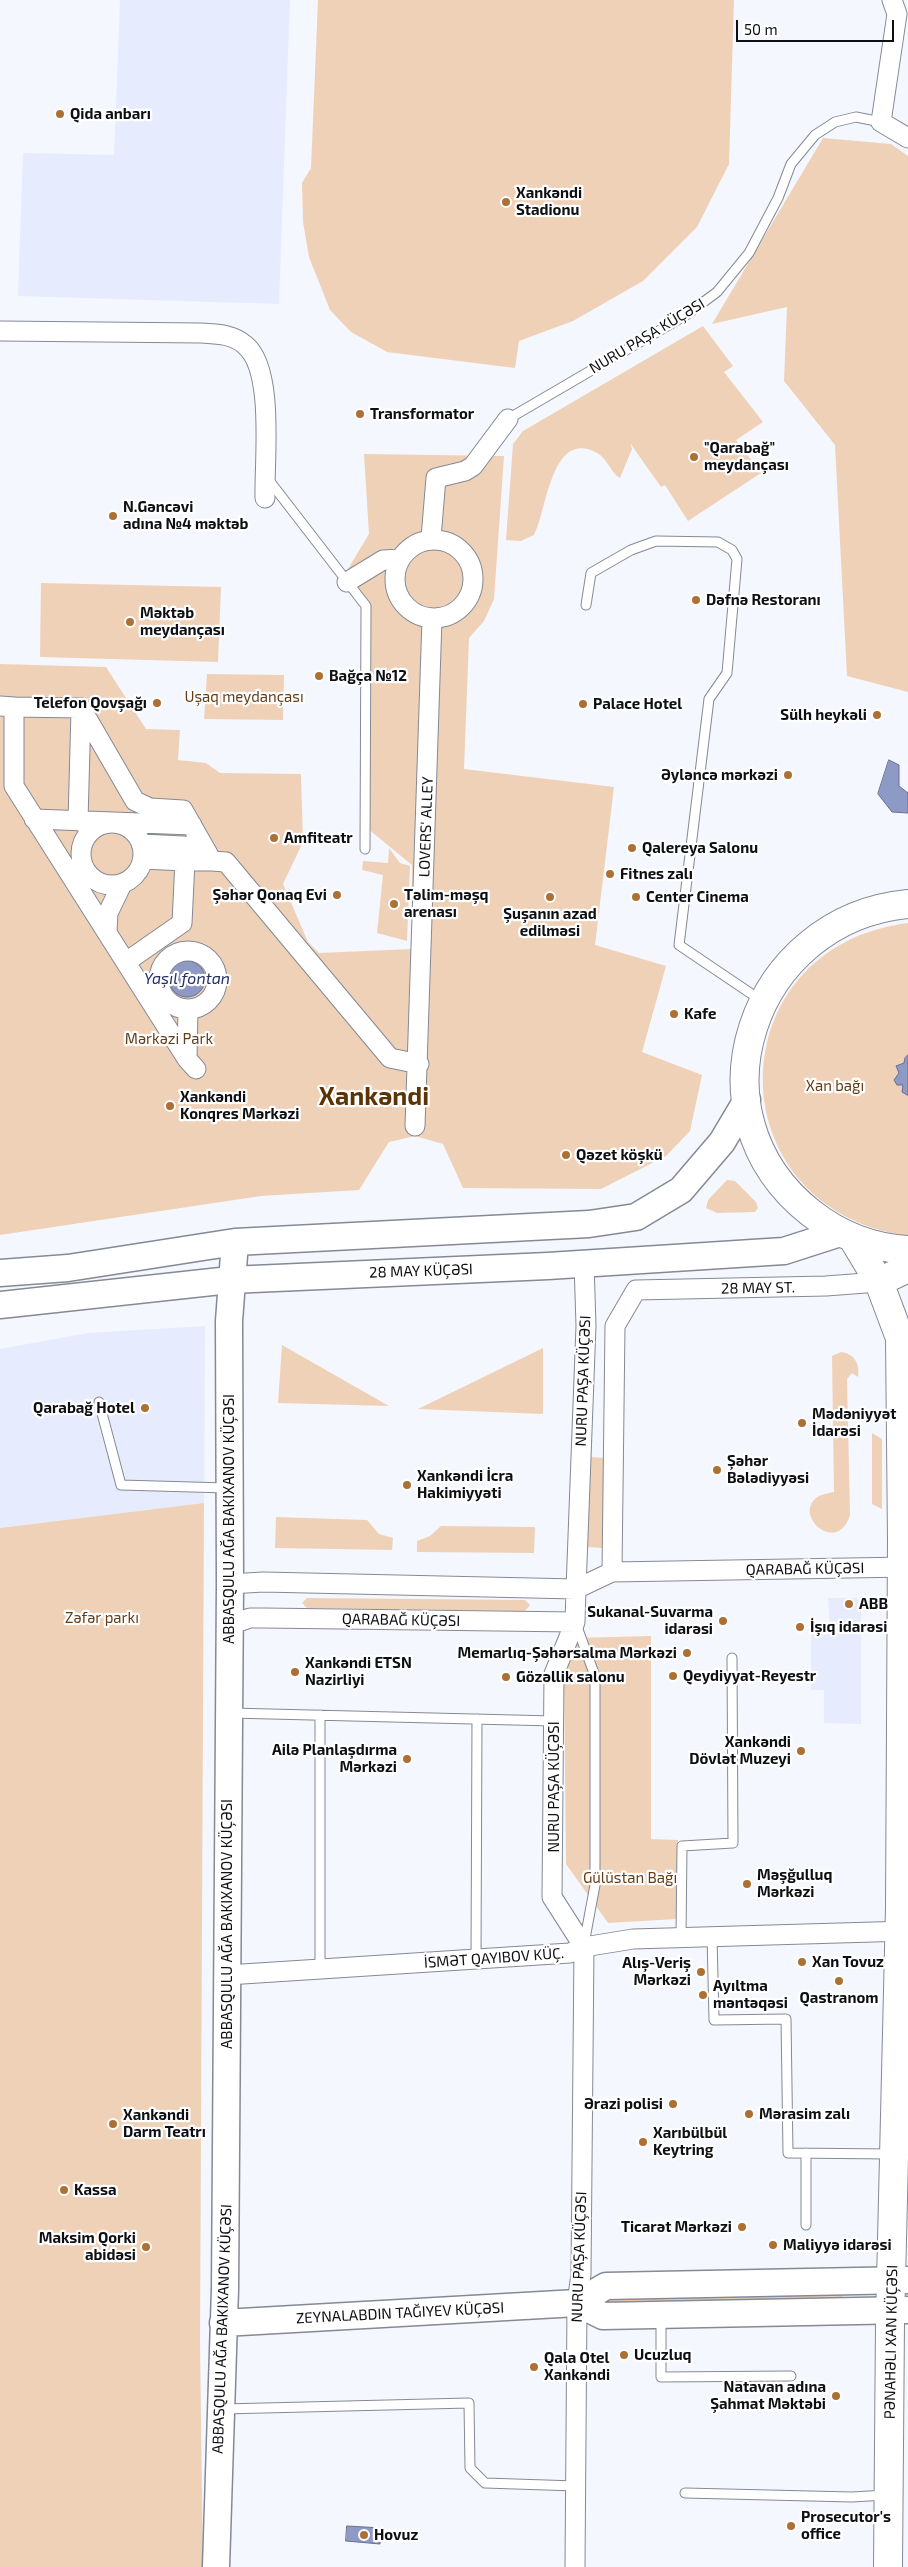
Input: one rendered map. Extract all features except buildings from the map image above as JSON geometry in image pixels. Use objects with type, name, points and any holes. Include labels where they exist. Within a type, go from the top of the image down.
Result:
[{"type":"main road","points":[[908,904],[880,907],[862,913],[827,930],[796,954],[772,985],[763,1002],[755,1020],[746,1060],[747,1100],[760,1147],[778,1179],[804,1207],[846,1235],[875,1245],[908,1250]]},
{"type":"main road","points":[[846,1235],[879,1282],[904,1330]]},
{"type":"main road","points":[[879,1282],[908,1268]]},
{"type":"main road","name":"PƏNAHƏLI XAN KÜÇƏSI","points":[[888,2567],[889,2495],[900,2280],[896,2154],[904,1931],[904,1330]]},
{"type":"street","points":[[881,122],[897,14],[892,0]]},
{"type":"street","name":"NURU PAŞA KÜÇƏSI","points":[[881,122],[908,138]]},
{"type":"street","points":[[0,331],[226,334],[246,345],[258,364],[265,388],[266,498]]},
{"type":"street","points":[[431,538],[436,478],[465,471],[472,466],[508,419]]},
{"type":"street","points":[[431,538],[457,547],[471,567],[473,579],[471,592],[465,603],[454,613],[432,619],[419,616],[407,609],[399,598],[395,579],[400,560],[408,549],[431,538]]},
{"type":"street","points":[[347,582],[383,560],[400,560]]},
{"type":"street","name":"LOVERS' ALLEY","points":[[415,1126],[432,619]]},
{"type":"street","points":[[80,708],[7,706],[7,786],[34,819],[192,1064],[188,1009]]},
{"type":"street","points":[[80,708],[135,801],[150,808],[183,810],[208,854]]},
{"type":"street","points":[[78,821],[80,708]]},
{"type":"street","points":[[34,819],[192,825]]},
{"type":"street","points":[[107,933],[108,913],[122,884],[138,871],[142,851],[134,832],[114,822],[94,829],[87,836],[81,854],[82,864],[94,880],[103,884],[122,884]]},
{"type":"street","points":[[142,851],[185,861],[208,854]]},
{"type":"street","points":[[142,851],[208,854],[226,862],[390,1058],[418,1064]]},
{"type":"street","points":[[126,962],[182,923],[185,861]]},
{"type":"street","points":[[182,952],[200,953],[213,965],[217,982],[212,998],[198,1008],[181,1009],[166,1000],[159,984],[159,976],[167,960],[182,952]]},
{"type":"street","points":[[138,982],[159,976]]},
{"type":"street","points":[[0,1273],[68,1268],[235,1242],[589,1224],[636,1217],[680,1190],[722,1142],[747,1100]]},
{"type":"street","name":"28 MAY KÜÇƏSI","points":[[0,1306],[230,1280],[548,1266],[584,1262],[784,1251],[846,1235]]},
{"type":"street","points":[[216,2567],[219,2410],[225,2289],[230,1584],[230,1280],[235,1242]]},
{"type":"street","name":"NURU PAŞA KÜÇƏSI","points":[[575,2567],[577,2303],[581,2274],[584,1947],[552,1897],[554,1674],[575,1622],[586,1322],[584,1262]]},
{"type":"street","name":"28 MAY ST.","points":[[636,1290],[826,1286],[879,1282]]},
{"type":"street","name":"NURU PAŞA KÜÇƏSI","points":[[612,1572],[615,1326],[636,1290]]},
{"type":"street","name":"QARABAĞ KÜÇƏSI","points":[[612,1572],[905,1568]]},
{"type":"street","points":[[230,1584],[263,1582],[576,1589],[612,1572]]},
{"type":"street","name":"QARABAĞ KÜÇƏSI","points":[[229,1625],[250,1618],[575,1622]]},
{"type":"street","points":[[227,1975],[570,1953],[584,1947],[633,1938],[904,1931]]},
{"type":"street","points":[[222,2323],[577,2303],[606,2286],[900,2280]]},
{"type":"street","points":[[577,2303],[603,2316],[899,2310]]},
{"type":"lane","name":"NURU PAŞA KÜÇƏSI","points":[[508,419],[686,315],[717,292],[749,253],[778,198],[791,164],[815,135],[835,122],[856,118],[881,122]]},
{"type":"lane","points":[[265,475],[366,606],[365,849]]},
{"type":"lane","points":[[586,605],[591,574],[630,550],[656,541],[718,542],[732,550],[737,559],[727,673],[709,700],[679,945],[763,1002]]},
{"type":"lane","points":[[99,1402],[121,1485],[230,1488]]},
{"type":"lane","name":"NURU PAŞA KÜÇƏSI","points":[[575,1622],[595,1676],[595,1885],[584,1947]]},
{"type":"lane","points":[[681,1937],[682,1846],[732,1843],[732,1658]]},
{"type":"lane","points":[[228,1713],[554,1721]]},
{"type":"lane","points":[[320,1715],[320,1969]]},
{"type":"lane","points":[[476,1959],[477,1719]]},
{"type":"lane","points":[[712,1935],[714,2020],[786,2019],[788,2153],[896,2154]]},
{"type":"lane","points":[[806,2153],[806,2225]]},
{"type":"lane","points":[[661,2314],[661,2377],[791,2376]]},
{"type":"lane","points":[[219,2410],[469,2404],[470,2468],[485,2483],[576,2486]]},
{"type":"lane","points":[[685,2493],[852,2497],[889,2495]]},
{"type":"shaded area","points":[[120,0],[290,0],[279,304],[18,296],[23,153],[114,155]]},
{"type":"shaded area","points":[[205,1326],[204,1503],[0,1528],[0,1349],[88,1333]]},
{"type":"shaded area","points":[[828,1598],[857,1598],[861,1604],[861,1724],[824,1723],[824,1690],[811,1690],[811,1631],[830,1631]]},
{"type":"green space","name":"Xankəndi Stadionu","points":[[318,0],[734,0],[729,164],[697,227],[643,281],[573,321],[519,341],[515,368],[387,352],[351,332],[330,310],[309,257],[303,222],[302,183],[311,168]]},
{"type":"green space","points":[[823,138],[891,144],[908,156],[908,692],[847,676],[835,445],[784,381],[787,307],[712,324]]},
{"type":"green space","points":[[703,326],[733,366],[724,372],[763,422],[736,440],[761,473],[688,521],[665,485],[661,487],[630,443],[632,449],[620,478],[601,456],[582,448],[570,452],[560,462],[553,476],[534,535],[521,541],[506,540],[513,444],[523,431]]},
{"type":"green space","name":"Mərkəzi Park","points":[[364,454],[504,456],[494,599],[484,621],[469,638],[464,769],[614,787],[595,945],[666,966],[642,1052],[702,1075],[690,1131],[666,1156],[601,1189],[463,1188],[443,1144],[415,1136],[389,1142],[359,1190],[261,1196],[0,1235],[0,664],[106,667],[146,729],[180,730],[178,760],[206,763],[220,773],[301,774],[303,842],[283,884],[308,942],[319,953],[412,949],[412,865],[367,828],[366,605],[345,574],[369,534]]},
{"type":"green space","name":"Məktəb meydançası","points":[[41,583],[221,587],[218,662],[40,657]]},
{"type":"green space","name":"Uşaq meydançası","points":[[207,674],[284,675],[283,720],[204,719]]},
{"type":"green space","name":"Təlim-məşq arenası","points":[[389,848],[400,863],[410,866],[407,941],[377,933],[383,875],[362,870],[363,861],[388,863]]},
{"type":"green space","name":"Xan bağı","points":[[908,923],[908,1236],[844,1215],[799,1179],[772,1131],[763,1078],[772,1025],[800,978],[845,942]]},
{"type":"green space","points":[[727,1180],[735,1181],[756,1202],[758,1208],[755,1212],[717,1213],[706,1208],[708,1200]]},
{"type":"green space","points":[[282,1345],[389,1406],[278,1403]]},
{"type":"green space","points":[[543,1348],[543,1414],[418,1409]]},
{"type":"green space","points":[[841,1352],[853,1357],[858,1368],[858,1377],[852,1373],[847,1379],[850,1515],[844,1527],[836,1532],[827,1532],[819,1528],[813,1521],[810,1512],[811,1503],[819,1496],[834,1492],[832,1356]]},
{"type":"green space","points":[[872,1433],[882,1439],[882,1509],[872,1504]]},
{"type":"green space","points":[[590,1457],[605,1458],[602,1548],[586,1547]]},
{"type":"green space","name":"Zəfər parkı","points":[[204,1503],[200,2343],[203,2567],[0,2567],[0,1528]]},
{"type":"green space","points":[[276,1517],[367,1520],[379,1534],[393,1538],[392,1550],[275,1548]]},
{"type":"green space","points":[[441,1526],[535,1527],[534,1553],[417,1552],[417,1541],[430,1536]]},
{"type":"green space","points":[[307,1598],[525,1600],[530,1605],[525,1611],[307,1608],[302,1603]]},
{"type":"green space","name":"Gülüstan Bağı","points":[[651,1636],[651,1839],[678,1840],[677,1919],[608,1923],[566,1864],[564,1675],[573,1638]]},
{"type":"green space","points":[[842,2291],[843,2298],[603,2306],[603,2299]]},
{"type":"water","points":[[889,760],[899,765],[899,786],[908,793],[908,813],[892,812],[878,794]]},
{"type":"water","name":"Yaşıl fontan","points":[[187,961],[194,962],[200,966],[204,972],[204,986],[200,992],[194,996],[187,997],[180,996],[174,992],[170,986],[169,979],[170,972],[174,966],[180,962]]},
{"type":"water","points":[[908,1055],[907,1095],[902,1092],[903,1085],[897,1085],[894,1080],[899,1073],[896,1066],[904,1063]]},
{"type":"water","name":"Hovuz","points":[[347,2526],[382,2528],[380,2544],[346,2541]]},
{"type":"place","name":"Qida anbarı","points":[[60,114]]},
{"type":"place","name":"Xankəndi Stadionu","points":[[506,202]]},
{"type":"place","name":"Transformator","points":[[360,414]]},
{"type":"place","name":"\"Qarabağ\" meydançası","points":[[694,457]]},
{"type":"place","name":"N.Gəncəvi adına №4 məktəb","points":[[113,516]]},
{"type":"place","name":"Dəfnə Restoranı","points":[[696,600]]},
{"type":"place","name":"Məktəb meydançası","points":[[130,622]]},
{"type":"place","name":"Bağça №12","points":[[319,676]]},
{"type":"place","name":"Telefon Qovşağı","points":[[157,703]]},
{"type":"place","name":"Palace Hotel","points":[[583,704]]},
{"type":"place","name":"Sülh heykəli","points":[[877,715]]},
{"type":"place","name":"Əyləncə mərkəzi","points":[[788,775]]},
{"type":"place","name":"Amfiteatr","points":[[274,838]]},
{"type":"place","name":"Qalereya Salonu","points":[[632,848]]},
{"type":"place","name":"Fitnes zalı","points":[[610,874]]},
{"type":"place","name":"Şəhər Qonaq Evi","points":[[337,895]]},
{"type":"place","name":"Şuşanın azad edilməsi","points":[[550,897]]},
{"type":"place","name":"Center Cinema","points":[[636,897]]},
{"type":"place","name":"Təlim-məşq arenası","points":[[394,904]]},
{"type":"place","name":"Kafe","points":[[674,1014]]},
{"type":"place","name":"Xankəndi Konqres Mərkəzi","points":[[170,1106]]},
{"type":"place","name":"Qəzet köşkü","points":[[566,1155]]},
{"type":"place","name":"Qarabağ Hotel","points":[[145,1408]]},
{"type":"place","name":"Mədəniyyət İdarəsi","points":[[802,1423]]},
{"type":"place","name":"Şəhər Bələdiyyəsi","points":[[717,1470]]},
{"type":"place","name":"Xankəndi İcra Hakimiyyəti","points":[[407,1485]]},
{"type":"place","name":"ABB","points":[[849,1604]]},
{"type":"place","name":"Sukanal-Suvarma idarəsi","points":[[723,1621]]},
{"type":"place","name":"İşıq idarəsi","points":[[800,1627]]},
{"type":"place","name":"Memarlıq-Şəhərsalma Mərkəzi","points":[[687,1653]]},
{"type":"place","name":"Xankəndi ETSN Nazirliyi","points":[[295,1672]]},
{"type":"place","name":"Qeydiyyat-Reyestr","points":[[673,1676]]},
{"type":"place","name":"Gözəllik salonu","points":[[506,1677]]},
{"type":"place","name":"Xankəndi Dövlət Muzeyi","points":[[801,1751]]},
{"type":"place","name":"Ailə Planlaşdırma Mərkəzi","points":[[407,1759]]},
{"type":"place","name":"Məşğulluq Mərkəzi","points":[[747,1884]]},
{"type":"place","name":"Xan Tovuz","points":[[802,1962]]},
{"type":"place","name":"Alış-Veriş Mərkəzi","points":[[701,1972]]},
{"type":"place","name":"Qastranom","points":[[839,1981]]},
{"type":"place","name":"Ayıltma məntəqəsi","points":[[703,1995]]},
{"type":"place","name":"Ərazi polisi","points":[[673,2104]]},
{"type":"place","name":"Mərasim zalı","points":[[749,2114]]},
{"type":"place","name":"Xankəndi Darm Teatrı","points":[[113,2124]]},
{"type":"place","name":"Xarıbülbül Keytring","points":[[643,2142]]},
{"type":"place","name":"Kassa","points":[[64,2190]]},
{"type":"place","name":"Ticarət Mərkəzi","points":[[742,2227]]},
{"type":"place","name":"Maliyyə idarəsi","points":[[773,2245]]},
{"type":"place","name":"Maksim Qorki abidəsi","points":[[146,2247]]},
{"type":"place","name":"Ucuzluq","points":[[624,2355]]},
{"type":"place","name":"Qala Otel Xankəndi","points":[[534,2367]]},
{"type":"place","name":"Natavan adına Şahmat Məktəbi","points":[[836,2396]]},
{"type":"place","name":"Prosecutor's office","points":[[791,2526]]},
{"type":"place","name":"Hovuz","points":[[364,2535]]},
{"type":"district","name":"Xankəndi","points":[[374,1097]]}]
